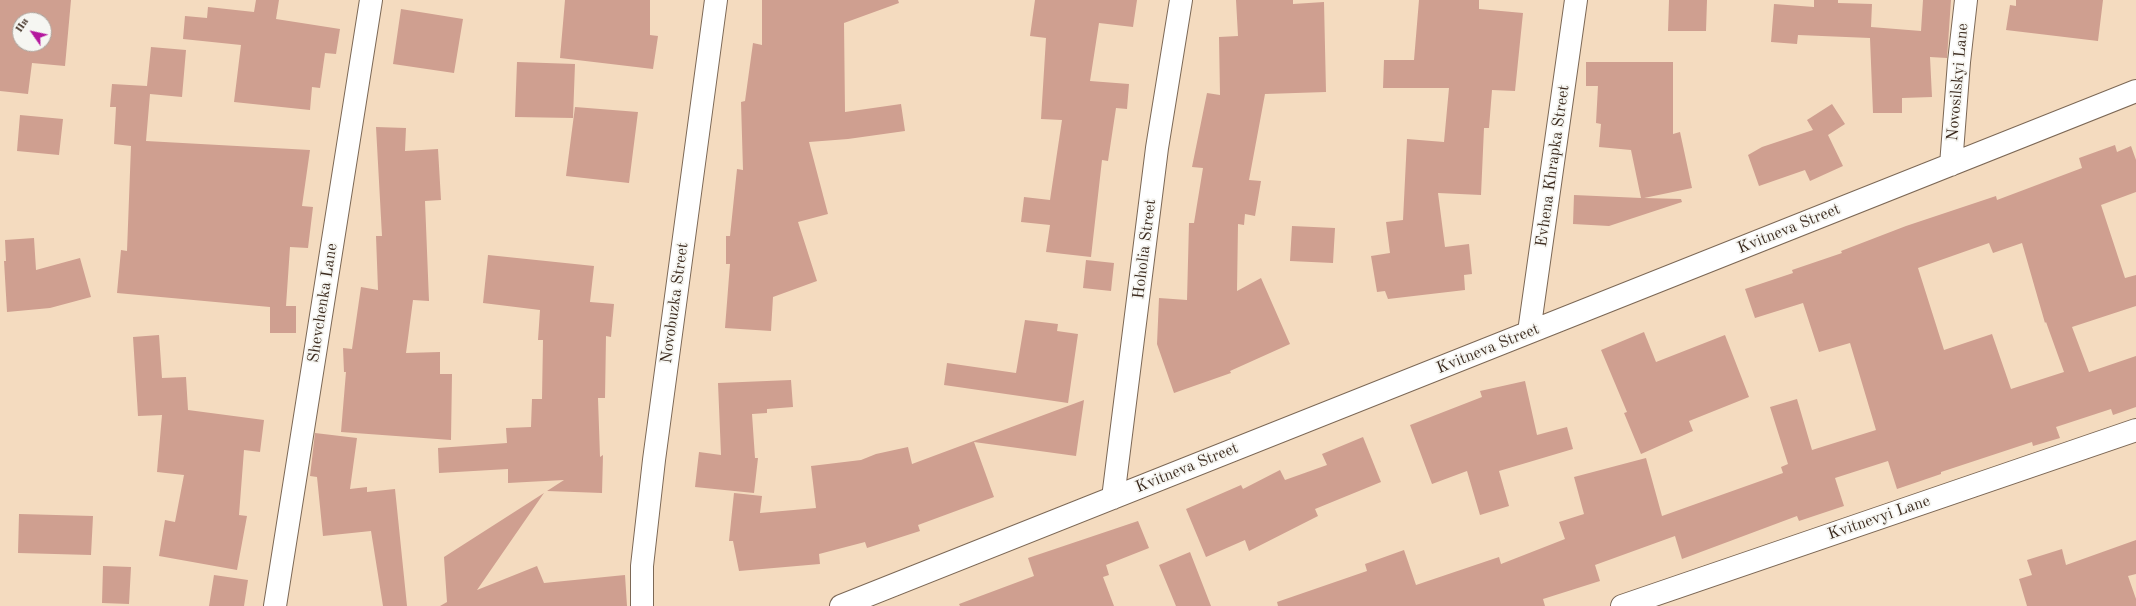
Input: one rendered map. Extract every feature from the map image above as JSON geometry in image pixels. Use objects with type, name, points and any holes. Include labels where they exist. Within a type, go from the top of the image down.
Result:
[{"type":"street","name":"Shevchenka Lane","points":[[275,606],[371,0]]},
{"type":"street","name":"Novobuzka Street","points":[[642,606],[642,566],[654,460],[716,0]]},
{"type":"street","name":"Hoholia Street","points":[[1114,498],[1157,148],[1181,0]]},
{"type":"street","name":"Evhena Khrapka Street","points":[[1529,332],[1576,0]]},
{"type":"street","name":"Novosilskyi Lane","points":[[1951,165],[1959,62],[1966,0]]},
{"type":"street","name":"Kvitneva Street","points":[[840,606],[2136,91]]},
{"type":"street","name":"Kvitnevyi Lane","points":[[1622,606],[2136,430]]},
{"type":"building","points":[[0,0],[71,0],[65,66],[32,63],[28,94],[0,91]]},
{"type":"building","points":[[256,0],[279,0],[276,19],[340,29],[336,54],[325,53],[320,88],[312,87],[310,110],[234,102],[241,45],[183,39],[185,16],[207,18],[208,7],[254,12]]},
{"type":"building","points":[[565,0],[650,0],[650,35],[658,36],[653,69],[560,58]]},
{"type":"building","points":[[762,0],[898,0],[899,3],[844,23],[845,112],[901,104],[905,131],[848,139],[809,142],[828,214],[798,222],[817,281],[773,297],[771,331],[725,328],[730,264],[726,264],[726,236],[730,236],[737,169],[743,170],[741,102],[745,101],[753,43],[762,45]]},
{"type":"building","points":[[1035,0],[1137,0],[1133,27],[1099,23],[1090,81],[1129,84],[1127,109],[1116,108],[1108,161],[1102,160],[1091,257],[1046,252],[1050,225],[1021,222],[1024,197],[1050,200],[1062,120],[1041,119],[1046,38],[1030,36]]},
{"type":"building","points":[[1236,0],[1293,0],[1293,4],[1324,2],[1326,92],[1265,94],[1249,180],[1261,181],[1255,216],[1245,214],[1244,225],[1238,224],[1237,291],[1261,278],[1290,344],[1230,371],[1231,373],[1174,393],[1157,344],[1159,298],[1187,300],[1189,223],[1194,223],[1203,168],[1192,167],[1207,93],[1220,95],[1219,37],[1238,36]]},
{"type":"building","points":[[1419,0],[1479,0],[1479,9],[1523,13],[1515,91],[1492,90],[1489,128],[1484,128],[1481,195],[1438,193],[1445,247],[1469,244],[1472,274],[1464,275],[1465,290],[1388,299],[1385,291],[1377,292],[1371,256],[1390,253],[1386,222],[1403,220],[1407,139],[1444,142],[1449,88],[1383,88],[1384,60],[1414,60]]},
{"type":"building","points":[[1669,0],[1707,0],[1706,31],[1668,31]]},
{"type":"building","points":[[1814,0],[1838,0],[1838,3],[1872,4],[1871,27],[1921,31],[1923,0],[1951,0],[1947,58],[1930,57],[1932,97],[1902,98],[1902,113],[1873,113],[1870,38],[1798,35],[1797,44],[1771,42],[1774,4],[1814,7]]},
{"type":"building","points":[[2016,0],[2103,0],[2098,41],[2006,30],[2010,5],[2016,6]]},
{"type":"building","points":[[401,9],[463,19],[454,73],[393,64]]},
{"type":"building","points":[[151,47],[186,50],[182,97],[150,94],[146,141],[310,150],[302,206],[313,207],[308,248],[290,247],[286,306],[296,306],[296,333],[270,333],[270,307],[117,293],[121,250],[127,251],[131,146],[114,144],[116,107],[110,107],[112,84],[147,86]]},
{"type":"building","points":[[517,62],[575,64],[573,118],[515,117]]},
{"type":"building","points":[[1586,62],[1673,62],[1673,134],[1680,132],[1692,188],[1644,198],[1681,199],[1682,202],[1609,226],[1573,224],[1574,195],[1641,198],[1631,150],[1599,147],[1601,124],[1596,123],[1598,86],[1586,86]]},
{"type":"building","points":[[1832,104],[1845,124],[1828,135],[1843,166],[1810,181],[1805,170],[1759,186],[1748,155],[1762,147],[1813,130],[1807,120]]},
{"type":"building","points":[[575,107],[638,112],[629,183],[566,176]]},
{"type":"building","points":[[20,115],[63,119],[59,155],[17,151]]},
{"type":"building","points":[[376,127],[406,128],[405,151],[438,149],[441,200],[425,201],[429,301],[413,300],[406,353],[440,352],[440,374],[452,374],[451,440],[341,432],[346,372],[344,372],[343,348],[352,349],[361,287],[378,290],[376,236],[382,236]]},
{"type":"building","points":[[2115,145],[2117,152],[2131,146],[2136,160],[2136,192],[2101,205],[2125,278],[2136,275],[2136,306],[2072,327],[2089,372],[2136,356],[2136,407],[2113,415],[2111,409],[2056,427],[2060,438],[2033,446],[2032,442],[1941,472],[1941,474],[1897,489],[1888,461],[1835,478],[1844,506],[1799,521],[1797,516],[1682,559],[1675,536],[1595,565],[1600,581],[1543,599],[1545,606],[1278,606],[1277,602],[1367,571],[1365,564],[1404,550],[1416,585],[1499,557],[1501,564],[1565,539],[1559,522],[1584,514],[1574,477],[1646,458],[1662,516],[1783,473],[1781,467],[1788,464],[1770,407],[1797,399],[1812,450],[1876,430],[1850,343],[1819,352],[1803,303],[1755,318],[1745,289],[1793,273],[1792,270],[1842,253],[1841,251],[1906,226],[1996,196],[1997,200],[2082,168],[2079,158]],"holes":[[[1989,243],[1993,253],[2022,243],[2045,323],[2046,322],[2064,372],[2011,389],[1992,334],[1944,350],[1918,268]]]},
{"type":"building","points":[[1292,226],[1335,228],[1333,263],[1290,261]]},
{"type":"building","points":[[34,238],[36,270],[80,258],[91,297],[50,308],[7,312],[4,261],[6,261],[5,240]]},
{"type":"building","points":[[488,255],[594,266],[590,302],[614,304],[611,337],[606,336],[605,398],[598,398],[600,457],[603,455],[602,493],[547,491],[564,480],[508,483],[508,469],[439,473],[438,448],[507,443],[506,428],[531,427],[532,399],[542,399],[543,340],[538,340],[540,310],[483,303]]},
{"type":"building","points":[[1086,260],[1114,263],[1111,291],[1083,288]]},
{"type":"building","points":[[1025,320],[1058,324],[1057,331],[1078,334],[1068,403],[944,385],[947,363],[1016,373]]},
{"type":"building","points":[[1644,332],[1656,362],[1725,335],[1749,397],[1689,421],[1693,431],[1641,454],[1624,413],[1627,412],[1601,350]]},
{"type":"building","points":[[159,335],[162,378],[186,377],[188,410],[264,420],[260,452],[244,450],[239,515],[247,516],[237,570],[159,556],[165,520],[175,522],[184,475],[157,472],[162,415],[138,416],[133,337]]},
{"type":"building","points":[[791,380],[793,407],[767,409],[767,413],[752,414],[755,458],[758,458],[754,493],[695,487],[699,452],[721,455],[718,383]]},
{"type":"building","points":[[1525,381],[1537,435],[1567,427],[1573,449],[1499,471],[1509,506],[1480,515],[1467,471],[1432,484],[1410,425],[1482,397],[1480,391]]},
{"type":"building","points":[[1084,400],[1076,456],[974,442],[994,497],[918,525],[920,531],[867,548],[865,542],[819,554],[820,564],[739,571],[733,541],[729,541],[734,493],[762,496],[760,513],[816,508],[811,466],[861,460],[876,454],[908,447],[912,464]]},
{"type":"building","points":[[315,433],[357,438],[350,489],[367,487],[367,492],[395,489],[407,606],[383,606],[371,531],[323,536],[317,477],[310,476]]},
{"type":"building","points":[[1363,437],[1381,482],[1315,509],[1318,516],[1249,551],[1245,540],[1206,557],[1186,509],[1241,485],[1243,489],[1280,470],[1285,480],[1327,465],[1322,454]]},
{"type":"building","points":[[544,493],[477,590],[537,566],[544,583],[625,575],[627,606],[440,606],[447,602],[444,557]]},
{"type":"building","points":[[19,514],[93,516],[91,555],[18,553]]},
{"type":"building","points":[[1138,521],[1149,548],[1106,565],[1109,575],[1103,577],[1114,606],[960,606],[959,604],[1034,576],[1028,558]]},
{"type":"building","points":[[2136,540],[2136,574],[2128,576],[2136,599],[2136,606],[2027,606],[2019,579],[2032,575],[2027,560],[2062,549],[2066,565]]},
{"type":"building","points":[[1190,552],[1211,606],[1176,606],[1159,565]]},
{"type":"building","points":[[103,566],[131,567],[129,604],[102,603]]},
{"type":"building","points":[[214,575],[248,580],[244,606],[209,606]]}]
